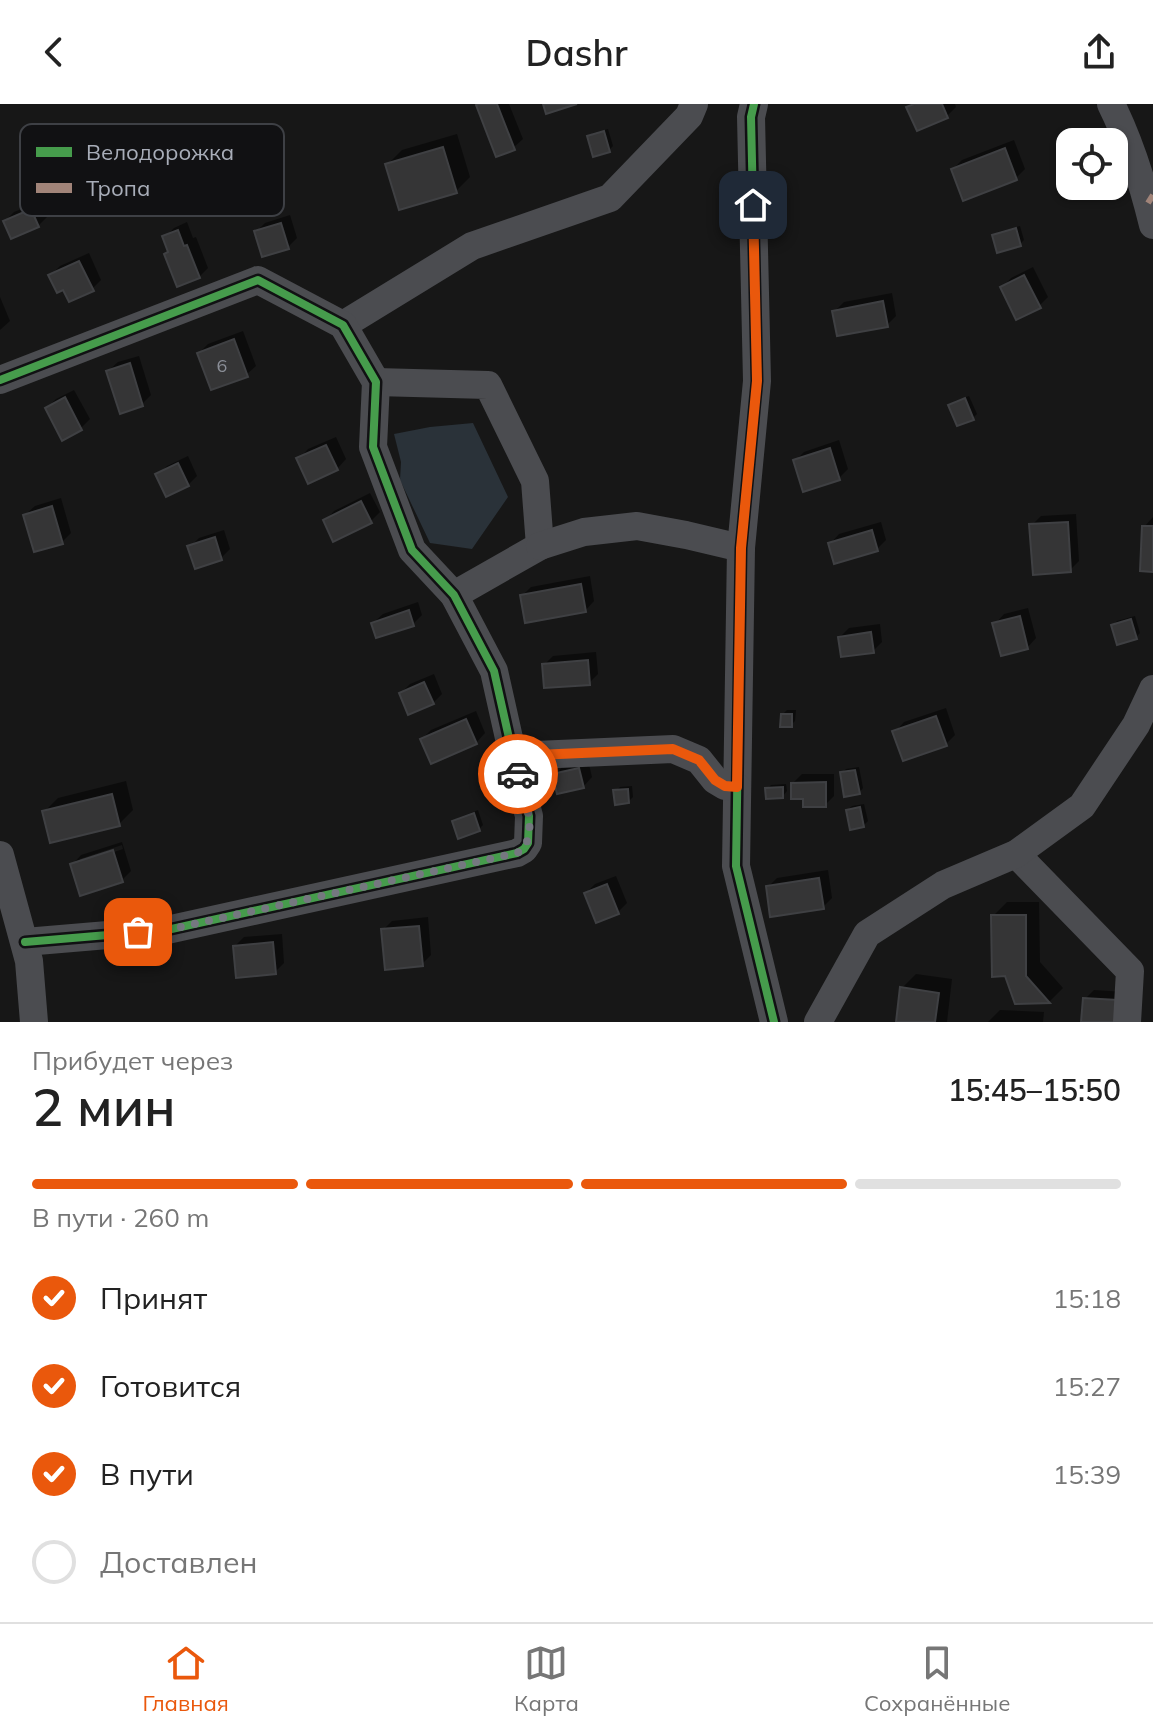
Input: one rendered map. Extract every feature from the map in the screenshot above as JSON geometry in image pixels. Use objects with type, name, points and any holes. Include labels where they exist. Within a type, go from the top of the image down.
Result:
[{"type":"street","points":[[343,325],[472,246],[610,198],[689,116],[694,104]]},
{"type":"street","points":[[754,104],[751,117],[757,381],[741,548],[736,866],[774,1022]]},
{"type":"street","points":[[1111,104],[1120,122],[1153,225]]},
{"type":"street","points":[[0,380],[258,280],[343,325],[376,382],[373,447],[412,550],[454,595],[494,671],[529,816],[528,843],[517,853],[167,930],[25,942]]},
{"type":"street","points":[[376,382],[488,385],[535,481],[540,546]]},
{"type":"street","points":[[454,595],[540,546],[584,532],[637,526],[741,548]]},
{"type":"street","points":[[818,1022],[867,934],[943,885],[1016,854],[1082,806],[1136,725],[1153,689]]},
{"type":"street","points":[[513,756],[673,749],[699,760],[715,780],[725,786],[737,787]]},
{"type":"street","points":[[1016,854],[1130,971],[1127,1022]]},
{"type":"street","points":[[0,855],[29,961],[34,1022]]},
{"type":"shaded area","points":[[473,423],[508,497],[472,549],[430,543],[400,480],[401,462],[394,434]]},
{"type":"building","points":[[478,104],[497,104],[515,150],[496,157]]},
{"type":"building","points":[[543,104],[577,104],[546,114]]},
{"type":"building","points":[[942,104],[948,118],[917,131],[906,107]]},
{"type":"building","points":[[604,131],[610,152],[593,157],[587,136]]},
{"type":"building","points":[[443,147],[457,193],[399,210],[385,164]]},
{"type":"building","points":[[1005,148],[1017,180],[963,201],[951,169]]},
{"type":"building","points":[[20,214],[34,216],[39,227],[11,239],[3,221]]},
{"type":"building","points":[[281,223],[289,249],[262,257],[254,231]]},
{"type":"building","points":[[1016,228],[1021,246],[997,253],[992,235]]},
{"type":"building","points":[[178,230],[200,278],[177,287],[164,254],[168,252],[162,236]]},
{"type":"building","points":[[79,261],[94,291],[69,302],[63,290],[57,293],[48,275]]},
{"type":"building","points":[[1024,275],[1041,308],[1016,320],[1000,287]]},
{"type":"building","points":[[883,301],[888,327],[837,336],[832,311]]},
{"type":"building","points":[[234,339],[248,377],[211,390],[197,353]]},
{"type":"building","points":[[130,363],[143,406],[120,414],[106,371]]},
{"type":"building","points":[[65,397],[82,430],[62,441],[45,408]]},
{"type":"building","points":[[965,398],[974,420],[957,426],[948,405]]},
{"type":"building","points":[[326,445],[338,470],[308,484],[296,458]]},
{"type":"building","points":[[830,448],[840,480],[803,492],[793,460]]},
{"type":"building","points":[[178,463],[189,486],[166,497],[155,474]]},
{"type":"building","points":[[361,501],[372,523],[333,542],[323,520]]},
{"type":"building","points":[[52,506],[63,544],[34,552],[23,515]]},
{"type":"building","points":[[1068,522],[1071,572],[1033,575],[1029,524]]},
{"type":"building","points":[[1142,526],[1153,526],[1153,572],[1140,571]]},
{"type":"building","points":[[872,530],[878,551],[834,564],[828,543]]},
{"type":"building","points":[[215,537],[222,560],[195,569],[187,546]]},
{"type":"building","points":[[581,584],[586,612],[525,623],[520,595]]},
{"type":"building","points":[[409,610],[414,626],[376,638],[371,623]]},
{"type":"building","points":[[1020,616],[1028,649],[1001,656],[992,623]]},
{"type":"building","points":[[1131,619],[1137,639],[1117,645],[1111,625]]},
{"type":"building","points":[[871,632],[874,653],[841,657],[838,637]]},
{"type":"building","points":[[588,660],[590,685],[544,688],[542,664]]},
{"type":"building","points":[[424,682],[434,704],[408,715],[399,693]]},
{"type":"building","points":[[781,714],[792,714],[792,727],[780,727]]},
{"type":"building","points":[[936,716],[947,746],[903,761],[892,731]]},
{"type":"building","points":[[466,719],[477,744],[431,764],[420,739]]},
{"type":"building","points":[[579,768],[584,788],[557,794],[552,774]]},
{"type":"building","points":[[855,770],[860,794],[844,797],[840,772]]},
{"type":"building","points":[[826,782],[826,807],[803,807],[803,799],[791,799],[791,783]]},
{"type":"building","points":[[783,787],[783,798],[766,799],[765,788]]},
{"type":"building","points":[[628,789],[629,803],[615,805],[613,790]]},
{"type":"building","points":[[112,794],[120,826],[50,843],[42,811]]},
{"type":"building","points":[[860,807],[864,827],[850,830],[846,810]]},
{"type":"building","points":[[474,813],[480,831],[458,839],[452,821]]},
{"type":"building","points":[[113,850],[123,882],[80,896],[70,864]]},
{"type":"building","points":[[819,878],[824,909],[770,917],[766,886]]},
{"type":"building","points":[[607,884],[619,914],[596,923],[584,893]]},
{"type":"building","points":[[991,915],[1026,915],[1026,976],[1050,1003],[1015,1004],[1005,976],[992,977]]},
{"type":"building","points":[[419,926],[423,966],[385,970],[381,929]]},
{"type":"building","points":[[273,942],[276,974],[236,978],[233,946]]},
{"type":"building","points":[[900,987],[939,993],[935,1022],[896,1022]]},
{"type":"building","points":[[1083,998],[1117,1000],[1116,1022],[1081,1022]]},
{"type":"marked path","points":[[1148,203],[1153,195]]},
{"type":"cycle path","points":[[754,104],[751,117],[757,381],[741,548],[736,866],[774,1022]]},
{"type":"cycle path","points":[[0,380],[258,280],[343,325],[376,382],[373,447],[412,550],[454,595],[494,671],[529,816],[528,843],[517,853],[167,930],[25,942]]},
{"type":"way so far","points":[[138,932],[167,930],[517,853],[528,843],[529,816],[518,774]]},
{"type":"route","points":[[518,774],[513,756],[673,749],[699,760],[715,780],[725,786],[737,787],[741,548],[757,381],[753,205]]}]
